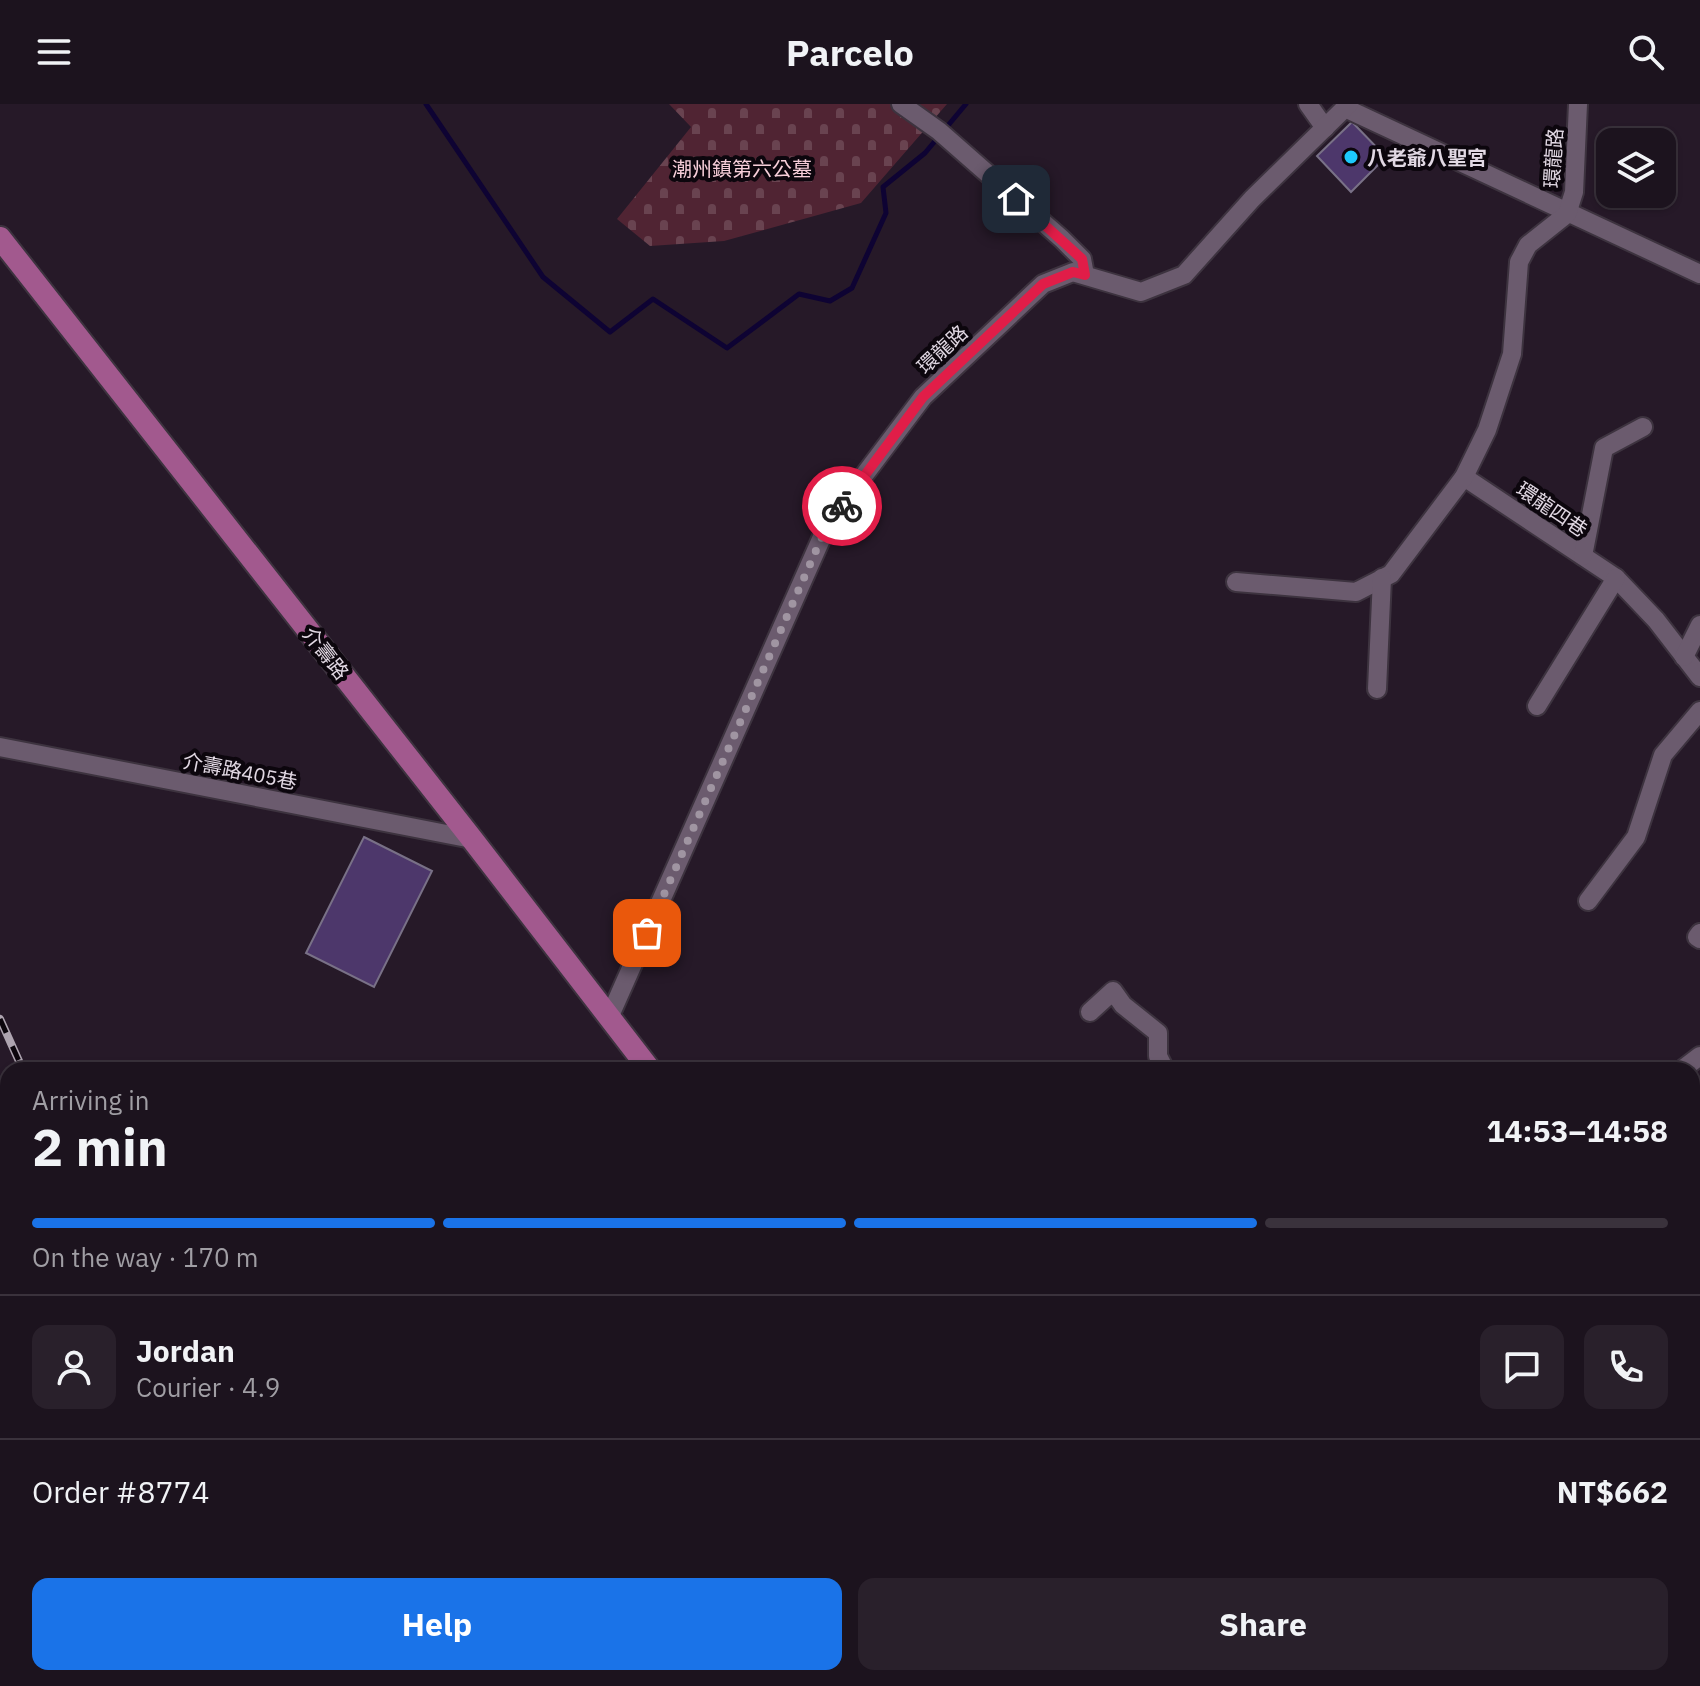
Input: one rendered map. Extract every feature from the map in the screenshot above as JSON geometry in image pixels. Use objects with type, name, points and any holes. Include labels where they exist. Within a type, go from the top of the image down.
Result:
[{"type":"main road","name":"介壽路","points":[[0,238],[644,1062]]},
{"type":"street","points":[[901,104],[944,135],[1062,239],[1082,259],[1085,275]]},
{"type":"street","points":[[1308,104],[1325,128]]},
{"type":"street","name":"環龍路","points":[[1236,582],[1356,592],[1391,574],[1464,477],[1487,430],[1512,354],[1519,262],[1528,245],[1567,214],[1574,192],[1578,104]]},
{"type":"street","name":"環龍路","points":[[609,1018],[822,537],[923,397],[1043,284],[1073,272],[1141,292],[1184,275],[1252,199],[1347,106],[1567,214],[1700,274]]},
{"type":"street","points":[[1583,556],[1604,448],[1643,427]]},
{"type":"street","name":"環龍四巷","points":[[1464,477],[1616,578],[1656,620],[1700,677]]},
{"type":"street","points":[[1377,689],[1382,578]]},
{"type":"street","points":[[1537,706],[1616,578]]},
{"type":"street","points":[[1684,657],[1700,625]]},
{"type":"street","points":[[1588,901],[1636,837],[1663,755],[1700,711]]},
{"type":"street","name":"介壽路405巷","points":[[0,747],[472,839]]},
{"type":"street","points":[[1090,1012],[1113,991],[1123,1005],[1158,1033],[1161,1062]]},
{"type":"green space","name":"潮州鎮第六公墓","points":[[669,104],[947,104],[861,203],[724,241],[650,246],[617,219],[691,127]]},
{"type":"building","name":"八老爺八聖宮","points":[[1352,122],[1386,157],[1351,192],[1317,156]]},
{"type":"building","points":[[364,837],[432,871],[374,987],[306,953]]},
{"type":"waterway","points":[[426,104],[543,277],[610,332],[653,299],[727,348],[799,294],[830,301],[852,288],[886,213],[883,187],[925,153],[966,104]]},
{"type":"railway","points":[[0,1019],[19,1062]]},
{"type":"way so far","points":[[647,933],[822,537],[842,506]]},
{"type":"place","name":"八老爺八聖宮","points":[[1351,157]]},
{"type":"route","points":[[842,506],[923,397],[1043,284],[1073,272],[1085,275],[1082,259],[1016,199]]}]
